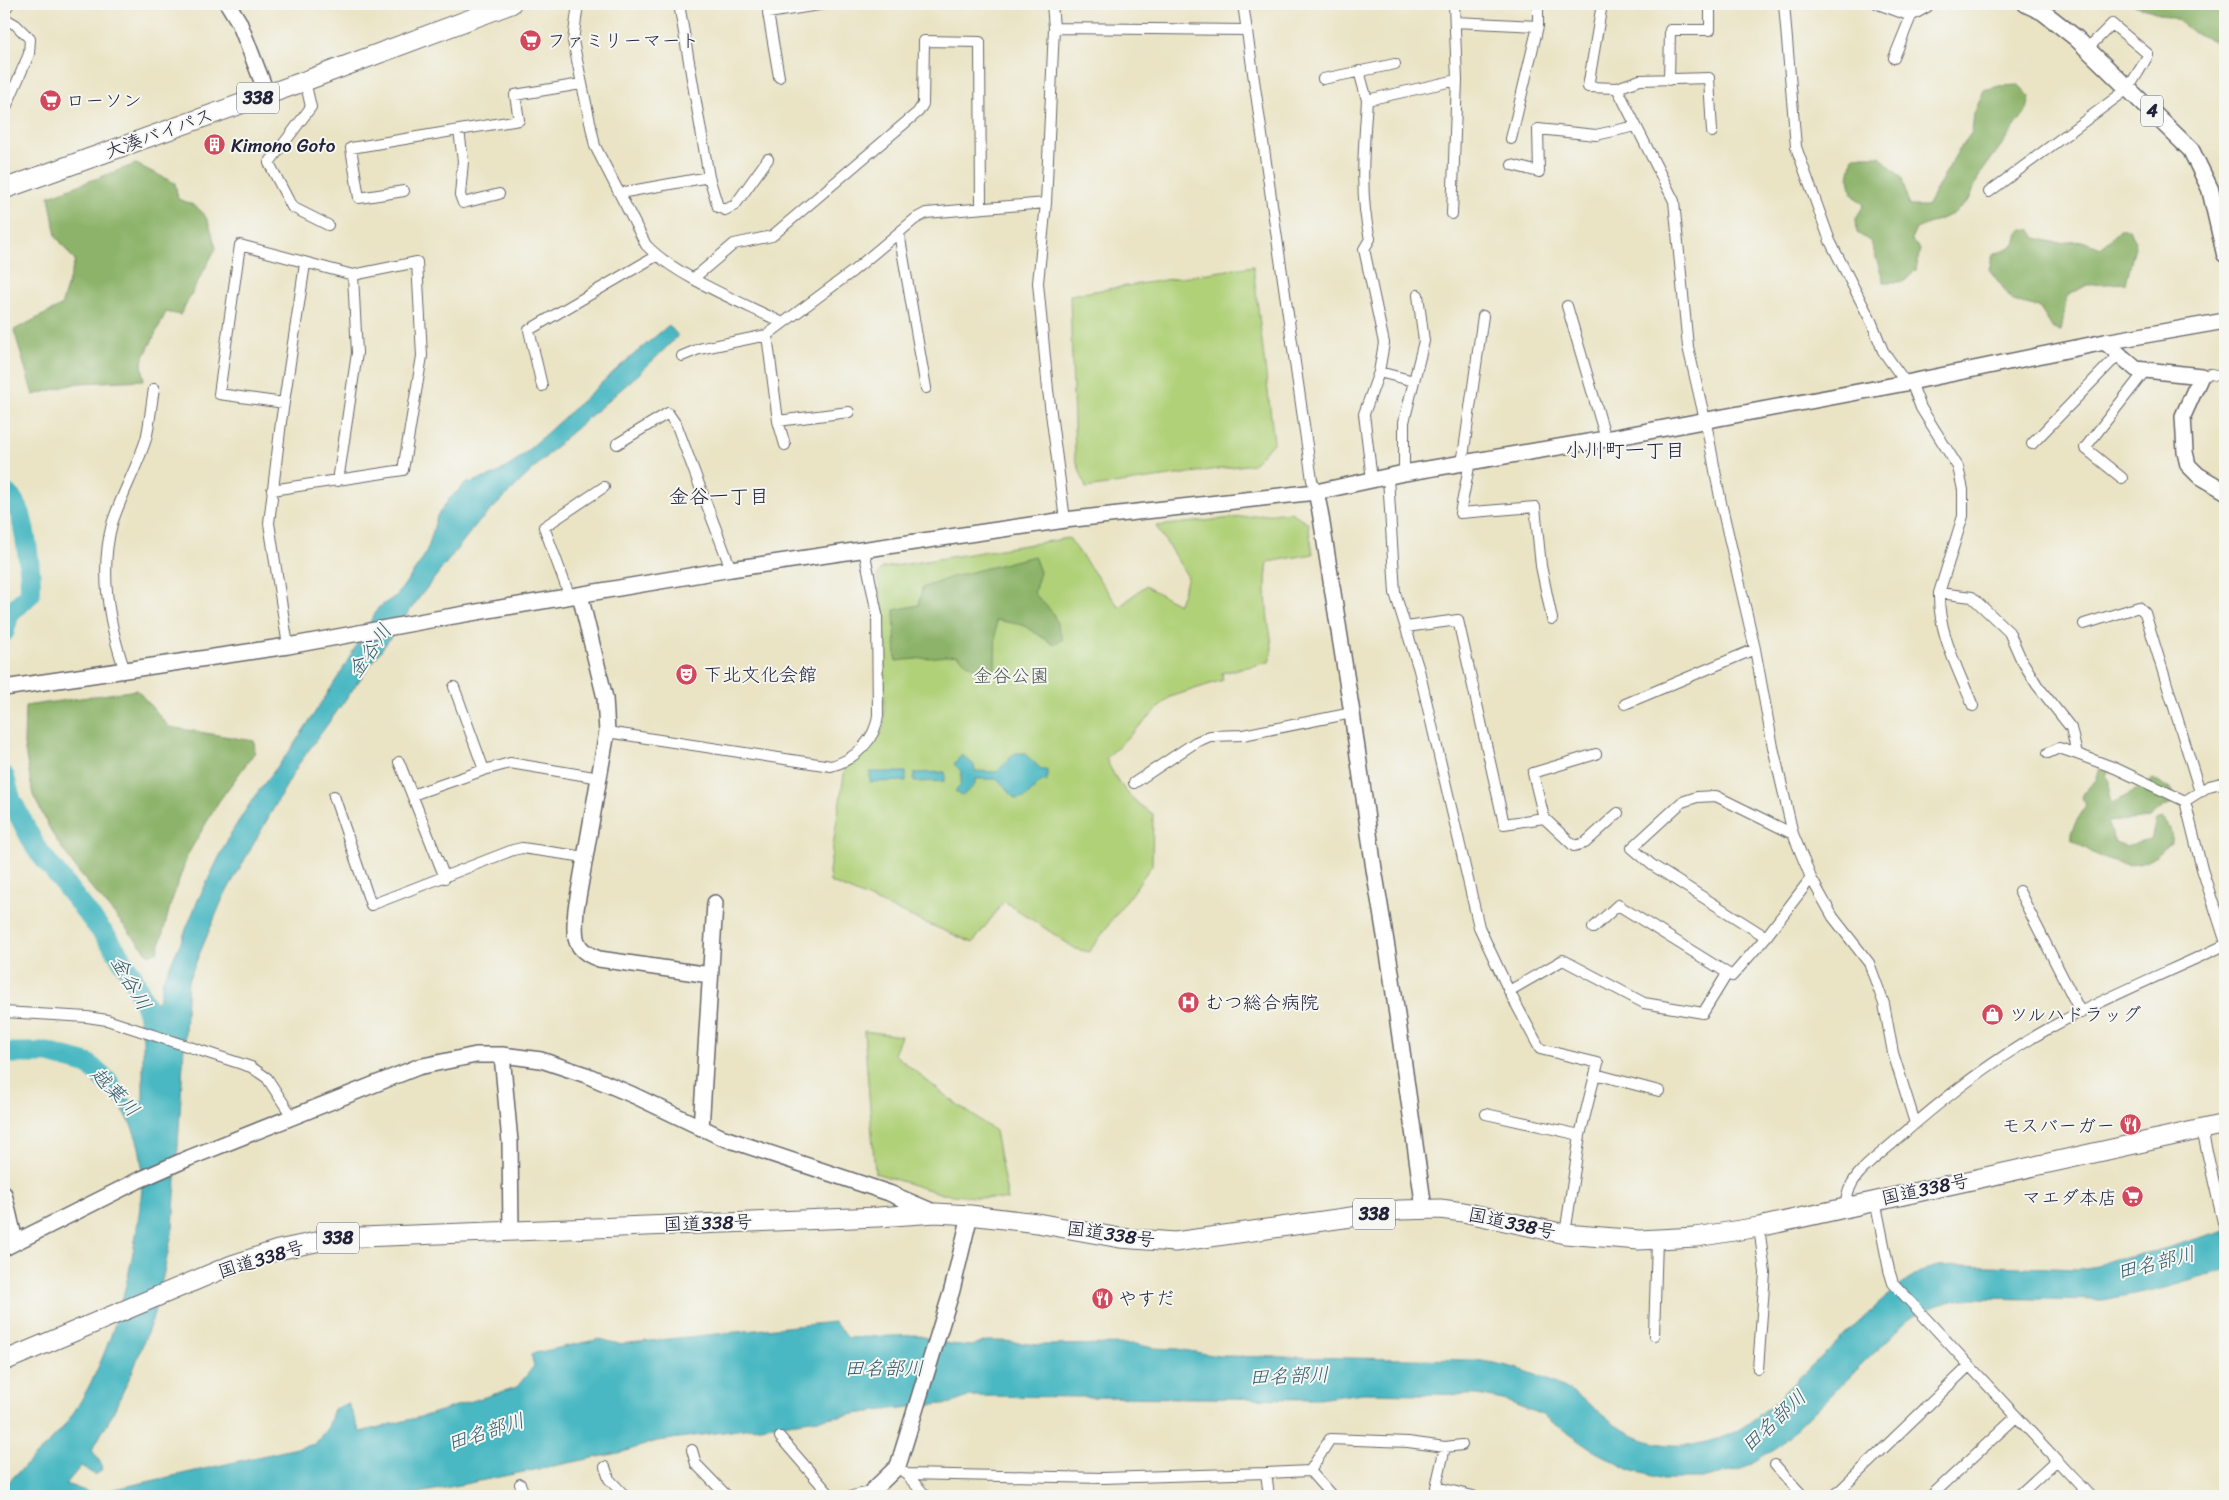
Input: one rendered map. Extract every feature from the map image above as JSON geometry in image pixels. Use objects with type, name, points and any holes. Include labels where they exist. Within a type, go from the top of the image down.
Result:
[{"type":"highway","name":"大湊バイパス","points":[[4,189],[305,81],[511,4]]},
{"type":"highway","name":"国道338号","points":[[4,1361],[232,1265],[278,1250],[335,1238],[878,1217],[936,1213],[1038,1223],[1120,1238],[1176,1242],[1400,1210],[1424,1210],[1463,1212],[1565,1234],[1657,1240],[1696,1237],[1759,1226],[2225,1124]]},
{"type":"main road","name":"4","points":[[2026,4],[2042,12],[2088,48],[2191,150],[2210,189],[2225,254]]},
{"type":"street","points":[[4,11],[9,4]]},
{"type":"street","points":[[228,4],[239,22],[266,94]]},
{"type":"street","points":[[578,4],[573,41],[595,146],[646,245],[656,256],[694,278],[782,323]]},
{"type":"street","points":[[679,4],[709,176],[718,207],[725,210],[735,205],[768,159]]},
{"type":"street","points":[[779,77],[768,13],[825,4]]},
{"type":"street","points":[[1052,4],[1054,28],[1046,203],[1038,282],[1048,390],[1065,520]]},
{"type":"street","points":[[1243,4],[1310,471],[1320,511],[1352,713],[1424,1210]]},
{"type":"street","points":[[1452,214],[1457,80],[1454,4]]},
{"type":"street","points":[[1511,138],[1538,26],[1538,4]]},
{"type":"street","points":[[1602,4],[1588,87],[1617,88],[1640,80],[1709,78],[1712,132]]},
{"type":"street","points":[[1669,80],[1670,30],[1710,30],[1710,4]]},
{"type":"street","points":[[1784,4],[1796,147],[1830,241],[1872,323],[1884,351],[1909,383],[1921,408],[1958,467],[1963,490],[1964,516],[1939,593],[1939,605],[1944,636],[1973,706]]},
{"type":"street","points":[[1878,4],[1911,16]]},
{"type":"street","points":[[1894,58],[1911,16],[1927,7],[1928,4]]},
{"type":"street","points":[[4,18],[16,25],[30,39],[29,54],[4,112]]},
{"type":"street","points":[[1455,22],[1538,26]]},
{"type":"street","points":[[1989,192],[2129,88],[2136,73],[2148,58],[2148,54],[2112,24],[2088,48]]},
{"type":"street","points":[[1054,28],[1247,30]]},
{"type":"street","points":[[694,278],[734,244],[772,236],[918,112],[923,104],[924,41],[980,42],[981,208]]},
{"type":"street","points":[[1323,79],[1395,64]]},
{"type":"street","points":[[1359,71],[1367,100],[1364,144],[1365,220],[1370,239],[1364,249],[1384,343],[1379,372],[1364,414],[1372,480]]},
{"type":"street","points":[[1367,100],[1457,80]]},
{"type":"street","points":[[305,81],[311,107],[269,163],[292,207],[328,225]]},
{"type":"street","points":[[404,191],[359,198],[351,148],[519,120],[515,95],[581,84]]},
{"type":"street","points":[[1617,88],[1674,201],[1688,347],[1705,420],[1721,503],[1755,649],[1773,747],[1793,834],[1811,878],[1833,917],[1870,963],[1884,1004],[1893,1053],[1915,1123]]},
{"type":"street","points":[[1512,165],[1539,172],[1538,129],[1596,134],[1636,126]]},
{"type":"street","points":[[459,130],[463,161],[460,195],[463,203],[499,194]]},
{"type":"street","points":[[620,193],[709,176]]},
{"type":"street","points":[[682,356],[698,349],[767,336],[853,272],[914,220],[926,213],[1046,203]]},
{"type":"street","points":[[899,233],[926,388]]},
{"type":"street","points":[[272,490],[403,470],[422,356],[417,262],[353,275],[240,245],[219,394],[284,403]]},
{"type":"street","points":[[542,386],[529,330],[656,256]]},
{"type":"street","points":[[288,646],[269,523],[284,403],[306,264]]},
{"type":"street","points":[[338,481],[357,352],[353,275]]},
{"type":"street","points":[[1404,473],[1404,422],[1424,341],[1418,295]]},
{"type":"street","points":[[1568,306],[1606,439]]},
{"type":"street","points":[[1483,316],[1460,513],[1535,507],[1541,566],[1552,619]]},
{"type":"street","points":[[6,688],[288,646],[731,569],[1065,520],[1316,492],[1404,473],[1606,439],[1909,383],[2105,342],[2225,321]]},
{"type":"street","points":[[767,336],[778,421],[784,445]]},
{"type":"street","points":[[2105,342],[2136,369],[2201,376],[2211,374],[2225,377]]},
{"type":"street","points":[[2032,444],[2118,355]]},
{"type":"street","points":[[2122,478],[2085,448],[2145,371]]},
{"type":"street","points":[[1379,372],[1414,381]]},
{"type":"street","points":[[2201,376],[2183,416],[2185,452],[2188,465],[2198,475],[2225,491]]},
{"type":"street","points":[[124,671],[113,636],[106,585],[107,555],[114,518],[146,438],[154,389]]},
{"type":"street","points":[[778,421],[849,412]]},
{"type":"street","points":[[617,444],[668,413],[676,426],[731,569]]},
{"type":"street","points":[[1388,477],[1395,593],[1419,670],[1479,927],[1509,992],[1540,1049],[1598,1063],[1580,1136],[1565,1234]]},
{"type":"street","points":[[604,487],[544,527],[575,596],[605,698],[607,732],[585,857],[575,926],[576,938],[579,948],[587,955],[599,959],[710,975]]},
{"type":"street","points":[[607,732],[831,766],[838,764],[863,747],[874,731],[878,715],[876,614],[864,550]]},
{"type":"street","points":[[1939,593],[1972,597],[2008,632],[2021,659],[2037,685],[2072,728],[2077,754]]},
{"type":"street","points":[[2084,624],[2139,607],[2145,613],[2200,792]]},
{"type":"street","points":[[1406,627],[1458,620],[1504,824],[1544,818]]},
{"type":"street","points":[[1625,704],[1755,649]]},
{"type":"street","points":[[454,687],[484,770]]},
{"type":"street","points":[[1134,783],[1196,742],[1210,736],[1243,736],[1352,713]]},
{"type":"street","points":[[2048,753],[2059,748],[2077,754],[2115,768],[2184,801],[2202,869],[2225,940]]},
{"type":"street","points":[[1596,754],[1533,773],[1544,818],[1574,846],[1585,843],[1618,813]]},
{"type":"street","points":[[399,762],[445,878]]},
{"type":"street","points":[[412,795],[510,763],[600,778]]},
{"type":"street","points":[[2184,801],[2209,786],[2225,782]]},
{"type":"street","points":[[334,796],[371,905],[445,878],[513,850],[522,848],[585,857]]},
{"type":"street","points":[[1766,937],[1652,866],[1632,848],[1682,802],[1697,797],[1716,796],[1793,834]]},
{"type":"street","points":[[1593,928],[1618,905],[1732,976],[1766,937],[1811,878]]},
{"type":"street","points":[[2019,891],[2081,1013]]},
{"type":"street","points":[[701,1128],[715,903]]},
{"type":"street","points":[[1846,1207],[1846,1198],[1854,1179],[1915,1123],[1980,1071],[2046,1030],[2225,946]]},
{"type":"street","points":[[1509,992],[1564,960],[1644,1003],[1703,1013],[1727,974]]},
{"type":"street","points":[[4,1012],[107,1020],[251,1067],[266,1078],[293,1118]]},
{"type":"street","points":[[502,1054],[512,1181],[511,1232]]},
{"type":"street","points":[[4,1194],[9,1244],[190,1158],[418,1067],[476,1055],[502,1054],[541,1060],[586,1075],[633,1095],[701,1128],[781,1158],[888,1193],[936,1213]]},
{"type":"street","points":[[1595,1074],[1659,1091]]},
{"type":"street","points":[[1486,1114],[1580,1136]]},
{"type":"street","points":[[2202,1130],[2225,1229]]},
{"type":"street","points":[[1875,1200],[1893,1283],[2090,1496]]},
{"type":"street","points":[[902,1470],[912,1423],[952,1290],[970,1215]]},
{"type":"street","points":[[1758,1369],[1765,1273],[1759,1226]]},
{"type":"street","points":[[1654,1335],[1657,1240]]},
{"type":"street","points":[[1834,1496],[1969,1366]]},
{"type":"street","points":[[1931,1496],[2016,1417]]},
{"type":"street","points":[[780,1437],[831,1496]]},
{"type":"street","points":[[1310,1471],[1330,1439],[1408,1442],[1445,1447],[1462,1445]]},
{"type":"street","points":[[1445,1447],[1436,1487],[1473,1496]]},
{"type":"street","points":[[692,1450],[696,1464],[726,1496]]},
{"type":"street","points":[[2018,1496],[2056,1461]]},
{"type":"street","points":[[1775,1465],[1803,1496]]},
{"type":"street","points":[[605,1467],[608,1479],[625,1496]]},
{"type":"street","points":[[902,1470],[926,1496]]},
{"type":"street","points":[[852,1496],[868,1494],[902,1470],[1102,1478],[1310,1471],[1332,1496]]},
{"type":"street","points":[[1266,1472],[1269,1496]]},
{"type":"street","points":[[520,1484],[525,1496]]},
{"type":"green space","points":[[2131,4],[2225,4],[2225,48],[2220,43],[2194,33],[2176,19]]},
{"type":"green space","points":[[2019,85],[2030,97],[2027,110],[1979,176],[1969,200],[1953,214],[1916,229],[1911,240],[1920,249],[1916,270],[1904,282],[1884,282],[1871,242],[1857,233],[1856,218],[1864,205],[1852,194],[1849,178],[1853,156],[1880,156],[1902,178],[1909,206],[1927,206],[1958,151],[1972,132],[1974,114],[1984,90],[1999,86]]},
{"type":"green space","points":[[136,164],[175,183],[178,199],[195,207],[205,216],[216,248],[180,315],[166,312],[142,361],[144,380],[78,383],[33,395],[14,330],[61,306],[75,261],[56,236],[49,196]]},
{"type":"green space","points":[[2023,229],[2031,230],[2036,238],[2057,243],[2082,241],[2101,248],[2120,229],[2129,229],[2136,242],[2126,283],[2087,285],[2067,296],[2061,331],[2053,329],[2039,307],[2013,301],[1989,269],[1993,255],[2015,245],[2018,233]]},
{"type":"green space","points":[[1253,266],[1274,442],[1253,464],[1086,488],[1075,457],[1070,295]]},
{"type":"green space","name":"金谷公園","points":[[1291,512],[1308,523],[1313,554],[1268,562],[1266,598],[1272,646],[1269,662],[1222,673],[1223,680],[1170,697],[1106,758],[1109,766],[1125,790],[1138,804],[1153,814],[1152,865],[1089,952],[1076,949],[1004,901],[973,943],[830,882],[829,871],[845,769],[873,745],[884,723],[884,613],[877,576],[882,568],[1069,538],[1119,607],[1145,586],[1179,604],[1188,577],[1156,526]]},
{"type":"green space","points":[[1034,556],[1040,572],[1034,593],[1053,613],[1063,640],[1053,644],[1023,625],[996,620],[995,670],[976,670],[957,655],[896,661],[894,610],[919,605],[922,588],[952,577]]},
{"type":"green space","points":[[137,690],[169,727],[254,741],[255,752],[219,801],[188,854],[171,903],[158,951],[149,955],[79,873],[53,835],[33,795],[24,745],[25,706]]},
{"type":"green space","points":[[2104,767],[2109,770],[2106,777],[2109,781],[2109,800],[2112,803],[2144,787],[2153,779],[2173,791],[2173,802],[2164,806],[2150,818],[2107,822],[2114,841],[2125,846],[2151,840],[2156,820],[2163,818],[2170,830],[2171,843],[2152,859],[2131,865],[2120,864],[2110,861],[2071,840],[2074,826],[2086,805],[2082,797],[2096,780],[2100,768]]},
{"type":"green space","points":[[864,1031],[901,1036],[894,1054],[947,1097],[995,1131],[1008,1200],[942,1194],[875,1173]]},
{"type":"water","name":"田名部川","points":[[669,325],[678,336],[641,372],[565,438],[475,526],[419,598],[298,765],[223,898],[188,981],[173,1228],[153,1317],[134,1368],[111,1417],[92,1450],[102,1465],[101,1471],[95,1475],[81,1466],[66,1484],[93,1494],[315,1444],[328,1427],[334,1409],[348,1403],[360,1432],[424,1416],[517,1387],[534,1366],[531,1354],[600,1339],[619,1344],[834,1322],[848,1338],[916,1335],[949,1344],[972,1346],[986,1341],[1039,1345],[1136,1344],[1218,1356],[1475,1360],[1504,1365],[1544,1378],[1581,1398],[1615,1424],[1641,1439],[1656,1443],[1688,1445],[1719,1439],[1746,1425],[1770,1406],[1884,1299],[1908,1280],[1927,1269],[1938,1266],[1961,1265],[2078,1269],[2097,1266],[2114,1259],[2157,1251],[2225,1230],[2225,1270],[2155,1290],[2102,1300],[1973,1298],[1955,1300],[1931,1308],[1908,1320],[1779,1446],[1742,1469],[1702,1479],[1663,1479],[1630,1470],[1594,1451],[1542,1415],[1503,1400],[1478,1395],[1363,1393],[1318,1399],[970,1396],[953,1403],[892,1409],[657,1441],[623,1452],[405,1496],[4,1496],[5,1486],[65,1425],[95,1375],[120,1309],[131,1263],[142,1190],[140,1152],[135,1134],[125,1114],[119,1104],[96,1079],[88,1064],[101,1068],[133,1103],[139,1103],[143,1100],[143,1039],[137,1006],[152,1004],[159,1000],[163,980],[198,900],[231,833],[254,797],[291,749],[340,674],[378,608],[397,595],[422,560],[429,545],[437,516],[450,498],[465,484],[494,475],[515,462],[619,367]]},
{"type":"water","points":[[1015,753],[1024,753],[1042,770],[1047,770],[1047,781],[1042,781],[1025,798],[1015,799],[998,779],[975,779],[975,785],[962,796],[955,791],[961,785],[961,771],[954,764],[962,755],[974,765],[975,771],[997,772]]},
{"type":"water","points":[[870,772],[906,772],[906,781],[870,782]]},
{"type":"water","points":[[945,772],[945,781],[914,782],[914,773]]},
{"type":"waterway","name":"金谷川","points":[[4,492],[15,503],[19,511],[24,528],[30,576],[30,594],[9,614],[4,632]]},
{"type":"waterway","name":"金谷川","points":[[4,776],[11,800],[36,848],[111,943],[132,975],[156,1030]]},
{"type":"waterway","name":"越葉川","points":[[4,1053],[48,1053],[88,1064],[110,1084]]},
{"type":"place","name":"ファミリーマート","points":[[531,40]]},
{"type":"place","name":"ローソン","points":[[50,100]]},
{"type":"place","name":"Kimono Goto","points":[[215,145]]},
{"type":"place","name":"下北文化会館","points":[[687,674]]},
{"type":"place","name":"むつ総合病院","points":[[1189,1002]]},
{"type":"place","name":"ツルハドラッグ","points":[[1993,1014]]},
{"type":"place","name":"モスバーガー","points":[[2131,1125]]},
{"type":"place","name":"マエダ本店","points":[[2133,1197]]},
{"type":"place","name":"やすだ","points":[[1102,1298]]},
{"type":"district","name":"小川町一丁目","points":[[1625,450]]},
{"type":"district","name":"金谷一丁目","points":[[719,496]]}]
